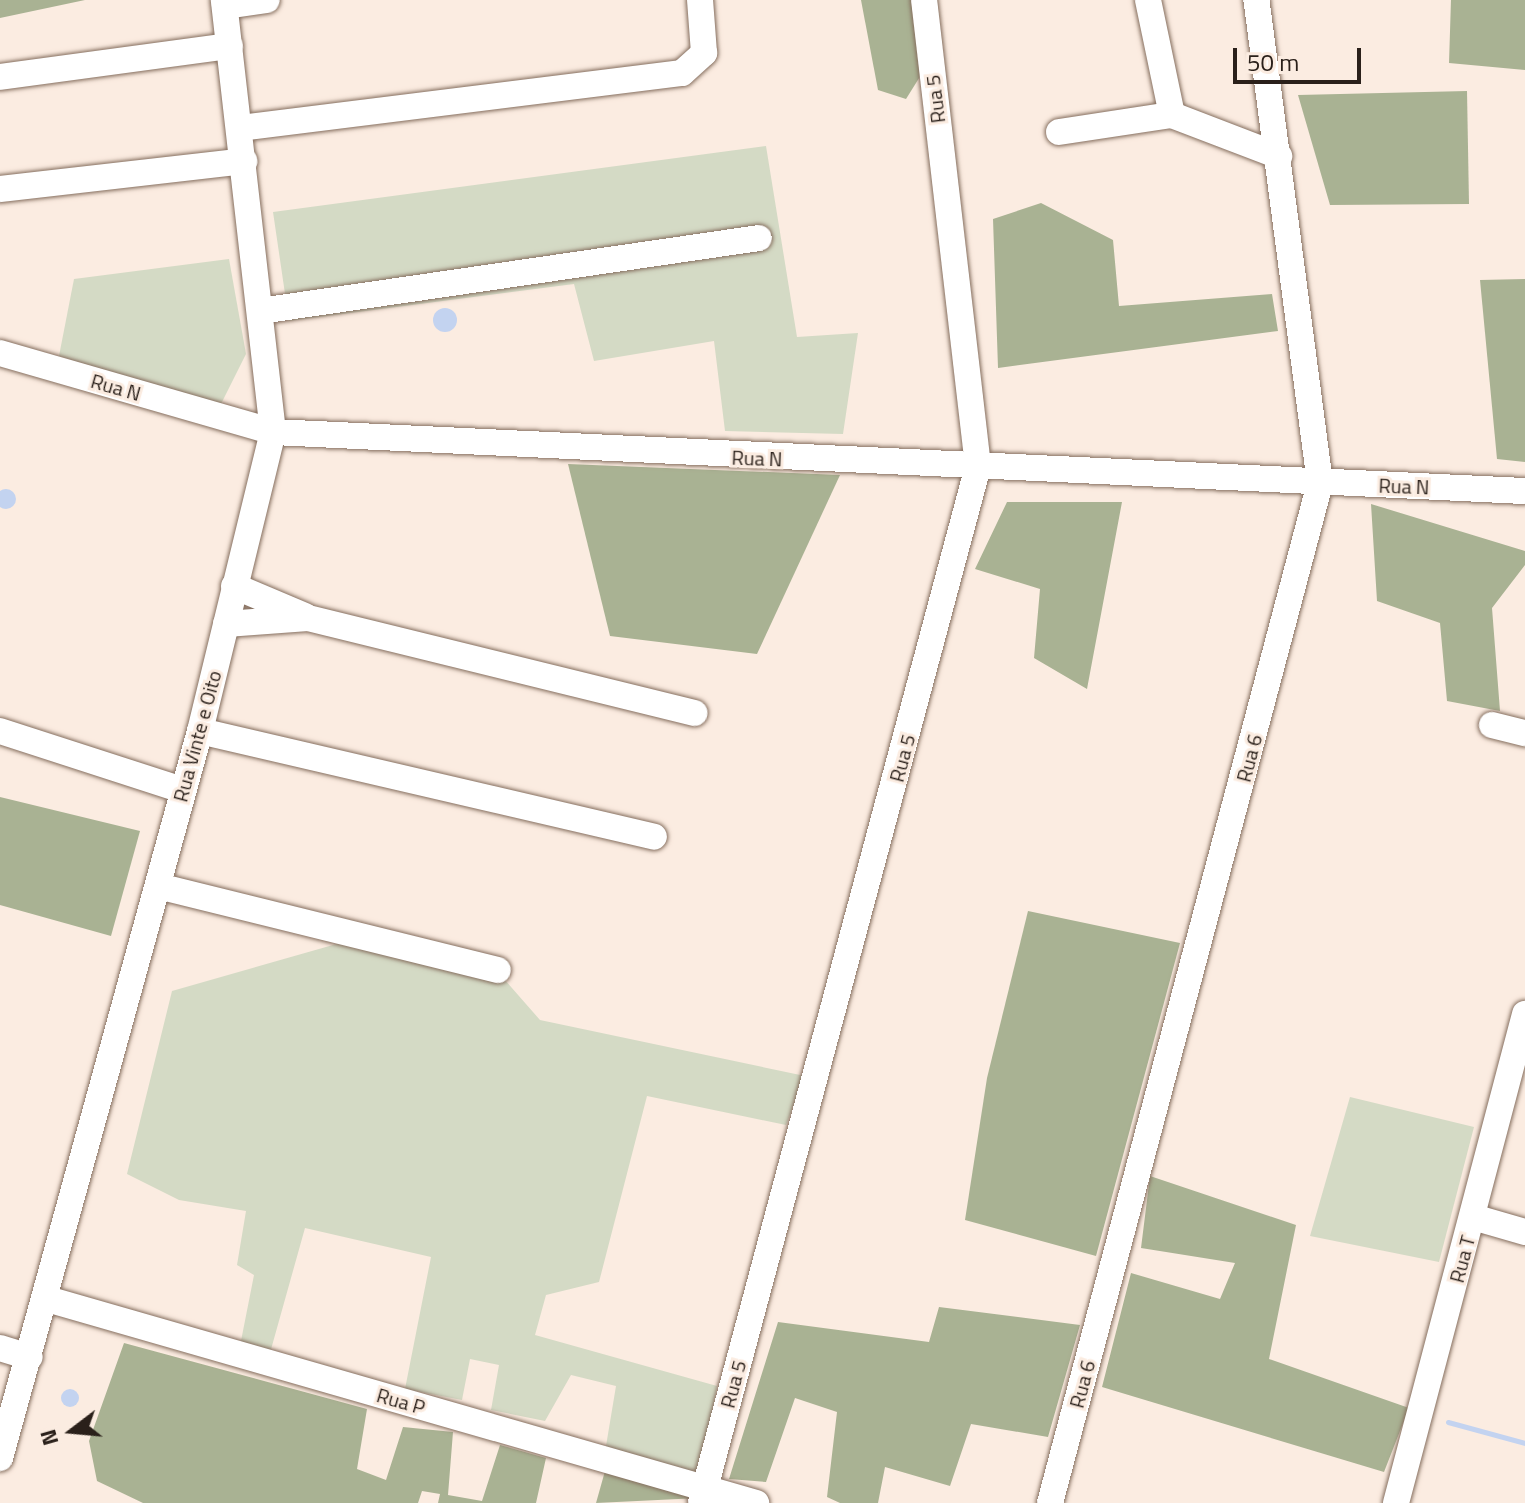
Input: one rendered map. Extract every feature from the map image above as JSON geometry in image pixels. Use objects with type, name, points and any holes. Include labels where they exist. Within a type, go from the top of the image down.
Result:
[{"type":"street","points":[[224,3],[267,0]]},
{"type":"street","points":[[240,128],[682,73],[704,53],[700,0]]},
{"type":"street","name":"Rua 5","points":[[703,1496],[978,466],[924,0]]},
{"type":"street","points":[[1148,0],[1172,115]]},
{"type":"street","name":"Rua 6","points":[[1050,1503],[1320,483],[1256,0]]},
{"type":"street","name":"Rua Vinte e Oito","points":[[0,1458],[47,1299],[200,731],[273,432],[224,3]]},
{"type":"street","points":[[0,77],[230,46]]},
{"type":"street","points":[[1059,132],[1172,115],[1279,156]]},
{"type":"street","points":[[0,189],[244,161]]},
{"type":"street","points":[[260,311],[759,238]]},
{"type":"street","name":"Rua N","points":[[0,353],[273,432],[1525,491]]},
{"type":"street","points":[[234,586],[308,618],[695,713]]},
{"type":"street","points":[[226,624],[308,618]]},
{"type":"street","points":[[1492,725],[1525,733]]},
{"type":"street","points":[[0,731],[183,790]]},
{"type":"street","points":[[200,731],[654,837]]},
{"type":"street","points":[[158,886],[498,970]]},
{"type":"street","name":"Rua T","points":[[1396,1503],[1525,1014]]},
{"type":"street","points":[[1473,1217],[1525,1232]]},
{"type":"street","name":"Rua P","points":[[47,1299],[703,1496],[756,1503]]},
{"type":"street","points":[[0,1348],[30,1357]]},
{"type":"green space","points":[[0,0],[85,0],[0,18]]},
{"type":"green space","points":[[861,0],[912,0],[926,67],[906,99],[878,90]]},
{"type":"green space","points":[[1451,0],[1525,0],[1525,70],[1449,63]]},
{"type":"green space","points":[[1467,91],[1469,204],[1330,205],[1298,95]]},
{"type":"green space","points":[[766,146],[797,337],[858,333],[843,434],[725,431],[714,341],[594,361],[574,284],[289,321],[273,212]]},
{"type":"green space","points":[[1041,203],[1113,240],[1119,306],[1272,294],[1278,331],[998,368],[993,219]]},
{"type":"green space","points":[[229,259],[246,354],[220,406],[59,356],[74,279]]},
{"type":"green space","points":[[1525,279],[1525,462],[1497,459],[1480,280]]},
{"type":"green space","points":[[568,464],[840,475],[757,654],[610,636]]},
{"type":"green space","points":[[1007,502],[1122,502],[1087,689],[1034,658],[1040,589],[975,569]]},
{"type":"green space","points":[[1371,504],[1525,551],[1525,565],[1492,608],[1500,711],[1447,701],[1440,623],[1377,601]]},
{"type":"green space","points":[[0,797],[140,831],[111,936],[0,905]]},
{"type":"green space","points":[[1028,911],[1180,943],[1096,1256],[965,1220],[987,1078]]},
{"type":"green space","points":[[340,943],[504,979],[540,1020],[805,1076],[786,1125],[647,1096],[599,1282],[546,1295],[535,1335],[717,1386],[700,1479],[605,1452],[616,1386],[571,1375],[545,1421],[491,1410],[499,1365],[470,1359],[462,1400],[405,1389],[431,1257],[305,1228],[270,1353],[240,1346],[254,1275],[237,1265],[246,1211],[179,1200],[127,1174],[172,991]]},
{"type":"green space","points":[[1350,1097],[1474,1127],[1439,1262],[1310,1236]]},
{"type":"green space","points":[[1150,1176],[1296,1225],[1269,1359],[1409,1408],[1384,1472],[1102,1387],[1131,1273],[1220,1299],[1235,1263],[1141,1248]]},
{"type":"green space","points":[[939,1307],[1080,1325],[1048,1437],[971,1424],[950,1486],[885,1467],[878,1503],[840,1503],[827,1497],[837,1412],[795,1398],[766,1482],[729,1479],[778,1322],[929,1342]]},
{"type":"green space","points":[[124,1343],[367,1409],[357,1469],[386,1480],[403,1427],[453,1432],[448,1495],[482,1501],[500,1445],[546,1458],[536,1503],[438,1503],[440,1494],[422,1491],[418,1503],[143,1503],[97,1481],[89,1441]]},
{"type":"green space","points":[[605,1471],[699,1498],[596,1503]]},
{"type":"water","points":[[445,308],[456,315],[457,320],[450,331],[445,332],[434,325],[433,320],[440,309]]},
{"type":"water","points":[[6,489],[13,492],[16,499],[13,506],[6,509],[-1,506],[-4,499],[-1,492]]},
{"type":"water","points":[[66,1389],[74,1389],[79,1398],[77,1405],[66,1407],[61,1402],[61,1394]]},
{"type":"waterway","points":[[1448,1422],[1525,1443]]}]
